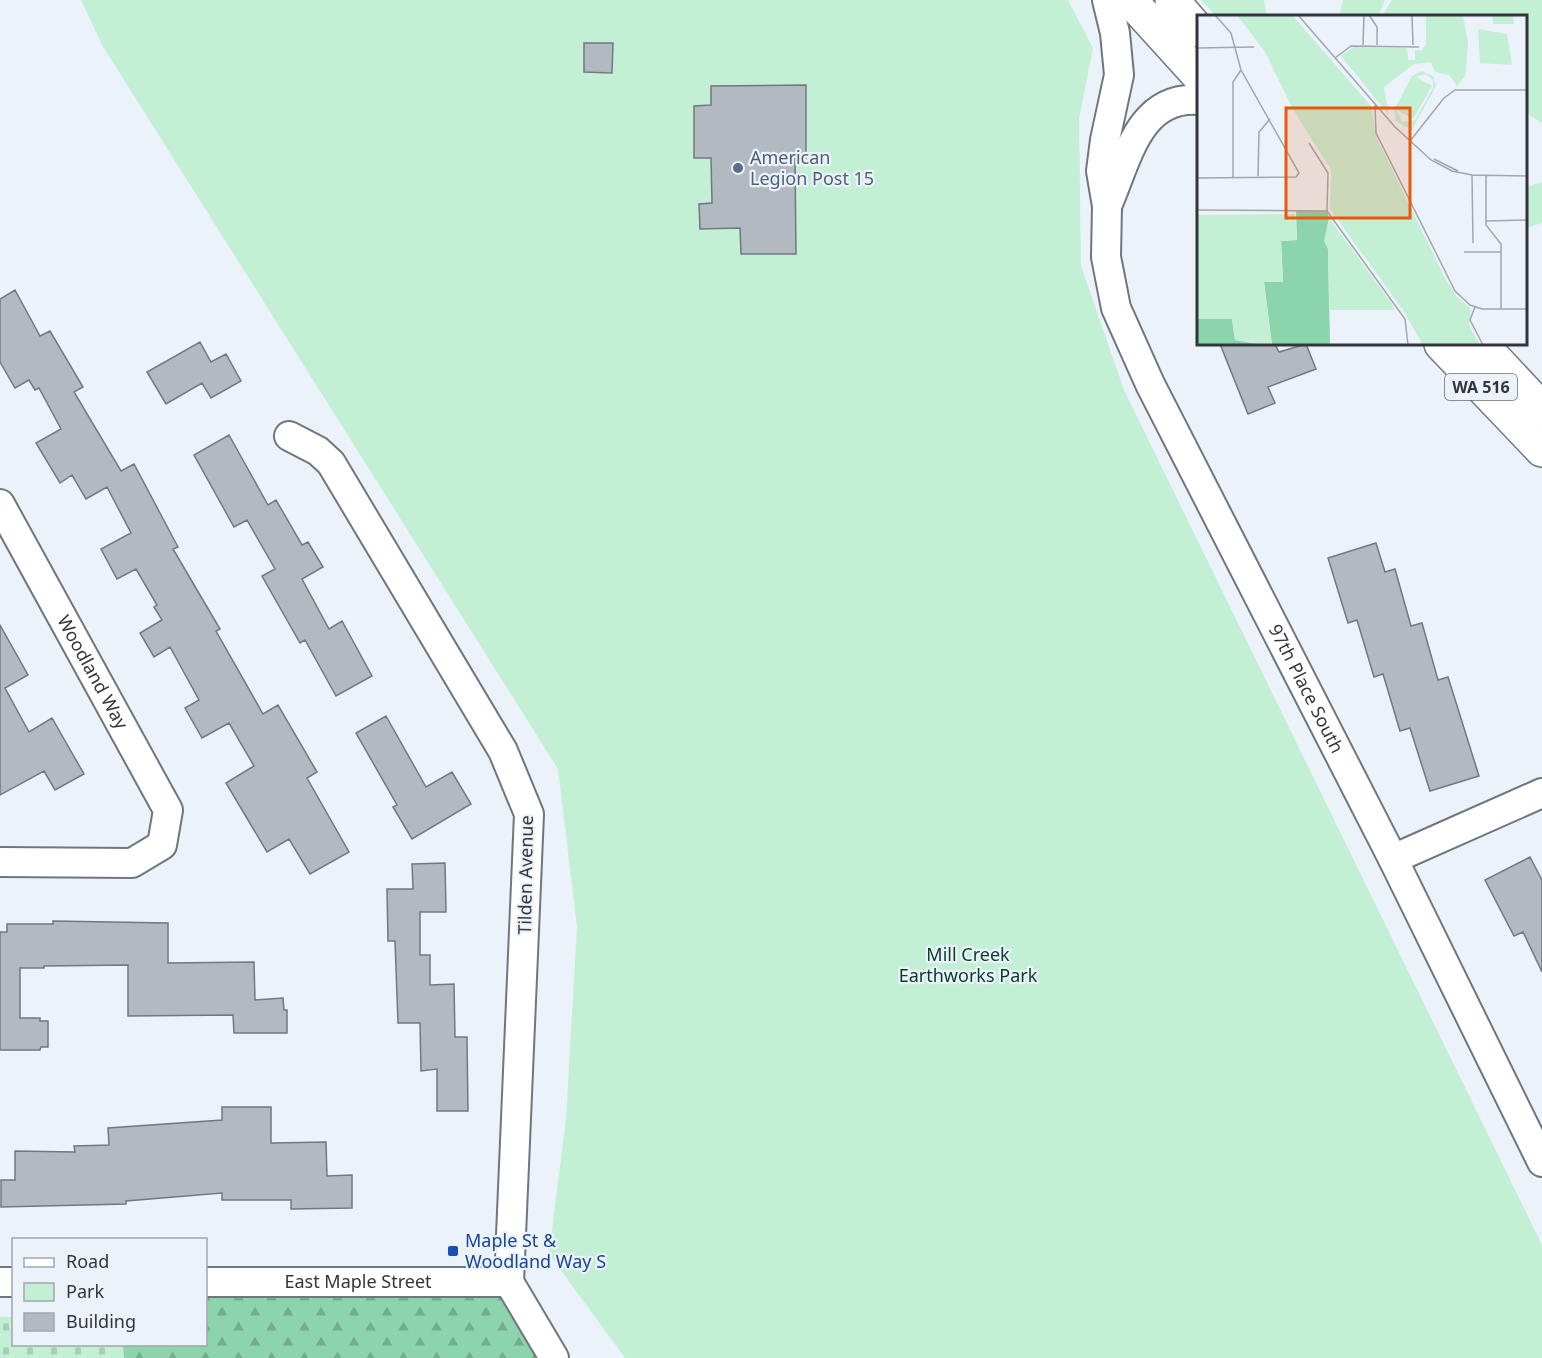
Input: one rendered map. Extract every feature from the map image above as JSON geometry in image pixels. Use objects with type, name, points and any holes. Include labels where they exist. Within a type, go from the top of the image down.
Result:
[{"type":"main road","points":[[1130,0],[1197,74]]},
{"type":"main road","points":[[1172,0],[1197,29]]},
{"type":"main road","name":"WA 516","points":[[1442,345],[1538,421]]},
{"type":"main road","name":"WA 516","points":[[1482,345],[1538,421]]},
{"type":"street","name":"97th Place South","points":[[1107,0],[1115,33],[1119,75],[1102,162],[1107,206],[1106,257],[1116,308],[1194,472],[1393,859],[1542,1162]]},
{"type":"street","name":"97th Place South","points":[[1107,206],[1131,148],[1142,126],[1153,112],[1167,103],[1197,100]]},
{"type":"street","name":"Tilden Avenue","points":[[289,436],[318,451],[331,463],[503,751],[529,814],[509,1282]]},
{"type":"street","name":"Woodland Way","points":[[0,504],[168,810],[162,845],[132,863],[0,862]]},
{"type":"street","points":[[1393,859],[1542,793]]},
{"type":"street","name":"East Maple Street","points":[[207,1282],[509,1282]]},
{"type":"street","points":[[509,1282],[554,1358]]},
{"type":"green space","name":"Mill Creek Earthworks Park","points":[[81,0],[1068,0],[1093,48],[1079,119],[1081,266],[1124,390],[1542,1245],[1542,1358],[625,1358],[549,1254],[566,1119],[577,927],[558,769],[102,45]]},
{"type":"green space","points":[[1201,0],[1264,0],[1267,15],[1215,15]]},
{"type":"green space","points":[[1343,0],[1385,0],[1378,15],[1339,15]]},
{"type":"green space","points":[[1392,0],[1542,0],[1542,123],[1527,114],[1527,15],[1383,15]]},
{"type":"green space","points":[[1542,182],[1542,223],[1527,228],[1527,187]]},
{"type":"green space","points":[[207,1282],[509,1282],[536,1358],[124,1358],[123,1346],[207,1346]]},
{"type":"green space","points":[[0,1317],[12,1317],[12,1346],[123,1346],[124,1358],[0,1358]]},
{"type":"building","points":[[584,43],[613,43],[612,73],[584,72]]},
{"type":"building","name":"American Legion Post 15","points":[[806,85],[806,158],[795,158],[796,254],[741,254],[740,228],[700,229],[699,204],[712,203],[711,158],[694,158],[694,106],[711,105],[711,86]]},
{"type":"building","points":[[15,290],[40,336],[50,331],[83,387],[74,392],[121,471],[134,464],[178,547],[173,549],[220,629],[216,631],[263,714],[278,705],[317,772],[307,778],[349,852],[310,874],[289,839],[267,852],[226,783],[254,766],[229,723],[202,738],[185,708],[199,700],[170,647],[154,657],[140,633],[162,620],[154,607],[157,605],[136,569],[117,579],[101,549],[131,533],[107,487],[86,499],[72,475],[60,483],[36,443],[61,429],[39,388],[35,390],[29,380],[15,388],[0,362],[0,299]]},
{"type":"building","points":[[200,342],[211,362],[226,354],[241,381],[211,398],[202,383],[166,404],[147,372]]},
{"type":"building","points":[[1220,345],[1276,345],[1279,352],[1306,345],[1316,369],[1268,387],[1275,403],[1248,414]]},
{"type":"building","points":[[229,435],[268,505],[276,500],[302,545],[308,542],[323,567],[302,579],[329,629],[342,621],[372,676],[336,696],[305,640],[300,643],[262,576],[275,569],[247,520],[234,527],[194,455]]},
{"type":"building","points":[[1376,543],[1385,572],[1395,569],[1411,626],[1422,623],[1438,680],[1448,677],[1479,776],[1430,791],[1410,728],[1400,731],[1383,674],[1374,677],[1357,620],[1348,623],[1328,558]]},
{"type":"building","points":[[0,625],[28,675],[5,688],[29,732],[52,718],[84,774],[55,790],[44,771],[0,795]]},
{"type":"building","points":[[386,716],[426,787],[452,772],[471,804],[412,839],[393,807],[397,805],[356,733]]},
{"type":"building","points":[[1530,857],[1542,880],[1542,972],[1523,932],[1514,936],[1485,880]]},
{"type":"building","points":[[445,863],[446,912],[420,912],[420,955],[430,955],[430,985],[454,984],[455,1037],[467,1037],[468,1111],[437,1111],[437,1069],[421,1071],[420,1023],[398,1023],[395,941],[388,941],[387,889],[413,889],[412,864]]},
{"type":"building","points":[[53,921],[168,923],[168,963],[254,962],[255,1000],[283,998],[284,1010],[287,1010],[287,1033],[234,1033],[233,1015],[128,1016],[128,965],[44,966],[44,968],[20,968],[20,1018],[40,1018],[40,1021],[48,1021],[48,1047],[41,1047],[40,1050],[0,1050],[0,932],[7,932],[7,924],[53,924]]},
{"type":"building","points":[[222,1107],[271,1107],[271,1143],[326,1142],[327,1176],[352,1175],[352,1208],[291,1209],[291,1200],[222,1200],[222,1193],[126,1201],[126,1204],[1,1207],[1,1180],[15,1180],[15,1151],[75,1152],[74,1146],[109,1145],[108,1128],[222,1120]]},
{"type":"place","name":"American Legion Post 15","points":[[738,168]]},
{"type":"place","name":"Maple St & Woodland Way S","points":[[453,1251]]}]
